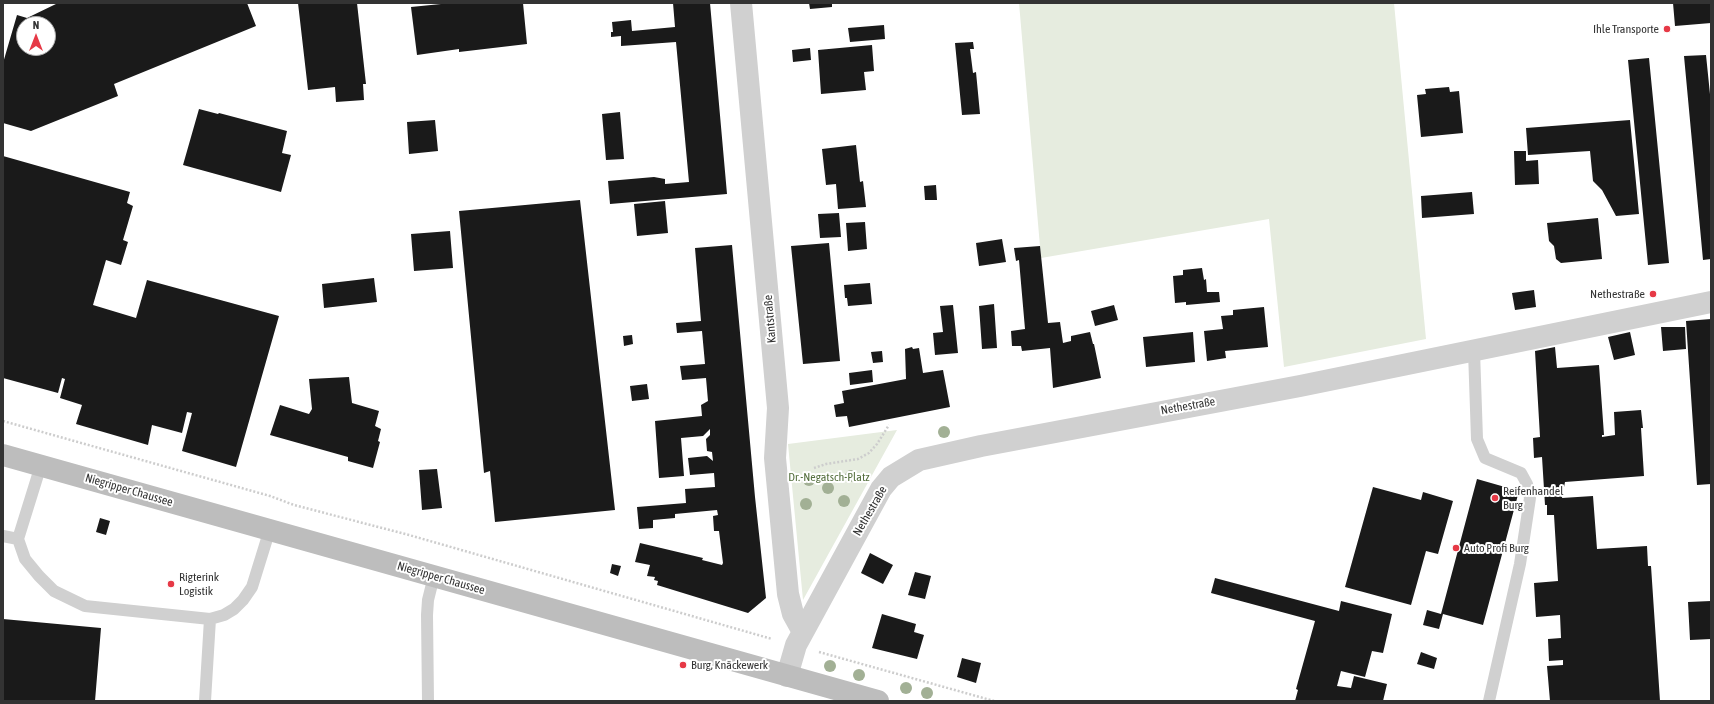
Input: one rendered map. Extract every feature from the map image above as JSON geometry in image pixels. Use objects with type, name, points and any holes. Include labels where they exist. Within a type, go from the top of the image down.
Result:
[{"type":"main road","name":"Niegripper Chaussee","points":[[3,455],[233,520],[270,529],[787,676],[827,694],[878,701]]},
{"type":"street","name":"Kantstraße","points":[[741,3],[778,408],[775,458],[788,586],[799,639]]},
{"type":"street","name":"Nethestraße","points":[[787,676],[799,639],[881,489],[891,478],[918,460],[981,446],[1300,386],[1711,302]]},
{"type":"lane","points":[[1474,351],[1477,439],[1485,458],[1521,473],[1527,484],[1530,498],[1520,564],[1489,701]]},
{"type":"lane","points":[[41,465],[18,539],[25,559],[39,576],[54,591],[85,606],[210,619],[224,615],[234,609],[243,600],[252,586],[270,529]]},
{"type":"lane","points":[[3,536],[18,539]]},
{"type":"lane","points":[[428,701],[427,615],[428,600],[434,576]]},
{"type":"lane","points":[[205,701],[210,619]]},
{"type":"path","points":[[3,421],[270,496],[294,505],[799,639],[994,701]]},
{"type":"path","points":[[814,468],[826,464],[858,459],[869,453],[877,444],[889,425]]},
{"type":"green space","points":[[1019,3],[1394,3],[1426,339],[1284,367],[1269,219],[1041,258]]},
{"type":"green space","name":"Dr.-Negatsch-Platz","points":[[897,430],[803,600],[788,444]]},
{"type":"building","points":[[58,3],[247,3],[256,26],[114,84],[118,96],[31,131],[3,123],[3,63],[16,18],[16,56],[56,56],[56,16],[31,16]]},
{"type":"building","points":[[298,3],[357,3],[366,84],[363,84],[364,100],[336,102],[335,87],[308,90]]},
{"type":"building","points":[[451,3],[523,3],[527,44],[459,52],[459,49],[417,55],[411,7]]},
{"type":"building","points":[[673,3],[710,3],[727,194],[610,204],[608,181],[654,177],[665,179],[665,184],[689,182],[676,42],[621,46],[621,36],[611,37],[611,32],[613,32],[612,22],[631,20],[632,31],[675,27]]},
{"type":"building","points":[[809,3],[832,3],[832,7],[810,9]]},
{"type":"building","points":[[1673,3],[1711,3],[1711,23],[1675,26]]},
{"type":"building","points":[[884,25],[885,39],[850,42],[848,28]]},
{"type":"building","points":[[973,42],[974,49],[970,49],[973,73],[976,72],[980,114],[962,115],[955,43]]},
{"type":"building","points":[[872,45],[874,71],[864,72],[866,90],[821,94],[818,50]]},
{"type":"building","points":[[810,48],[811,60],[793,62],[792,50]]},
{"type":"building","points":[[1706,55],[1711,104],[1711,259],[1703,260],[1684,56]]},
{"type":"building","points":[[1649,58],[1669,263],[1648,265],[1628,60]]},
{"type":"building","points":[[1449,87],[1450,92],[1459,91],[1463,133],[1421,137],[1417,95],[1426,94],[1425,89]]},
{"type":"building","points":[[199,109],[287,131],[282,153],[291,155],[281,192],[183,165]]},
{"type":"building","points":[[620,112],[624,159],[606,160],[602,114]]},
{"type":"building","points":[[435,120],[438,151],[409,154],[407,122]]},
{"type":"building","points":[[1630,120],[1639,214],[1616,216],[1602,190],[1593,181],[1590,151],[1528,155],[1526,128]]},
{"type":"building","points":[[856,145],[860,182],[863,181],[866,207],[838,209],[836,184],[826,185],[822,149]]},
{"type":"building","points":[[1514,151],[1526,151],[1526,161],[1538,160],[1539,184],[1515,185]]},
{"type":"building","points":[[3,156],[130,192],[127,203],[133,206],[123,240],[128,242],[121,265],[106,260],[93,305],[136,318],[147,280],[279,316],[236,467],[182,451],[192,413],[187,412],[182,433],[152,425],[148,445],[76,424],[82,405],[60,398],[65,379],[62,378],[58,393],[3,378]]},
{"type":"building","points":[[936,185],[937,200],[925,200],[924,186]]},
{"type":"building","points":[[1472,192],[1474,214],[1422,218],[1421,196]]},
{"type":"building","points":[[580,200],[615,510],[495,522],[490,471],[484,473],[459,211]]},
{"type":"building","points":[[665,201],[668,233],[637,236],[634,204]]},
{"type":"building","points":[[839,213],[841,237],[820,238],[818,214]]},
{"type":"building","points":[[1598,218],[1602,259],[1561,263],[1556,259],[1554,246],[1549,241],[1547,223]]},
{"type":"building","points":[[865,222],[867,249],[848,251],[846,223]]},
{"type":"building","points":[[450,231],[453,268],[414,271],[411,234]]},
{"type":"building","points":[[1002,239],[1006,262],[979,266],[976,243]]},
{"type":"building","points":[[829,243],[840,361],[803,364],[791,246]]},
{"type":"building","points":[[732,245],[755,497],[766,598],[748,613],[657,585],[658,581],[654,580],[655,577],[647,576],[650,565],[635,562],[640,543],[703,558],[702,560],[722,565],[723,563],[719,531],[714,531],[713,516],[718,515],[717,510],[675,514],[675,518],[653,520],[653,528],[639,529],[637,507],[686,503],[685,489],[715,487],[714,473],[690,475],[688,458],[707,456],[713,461],[712,452],[707,451],[706,439],[710,435],[710,429],[703,436],[681,438],[684,476],[659,478],[655,421],[702,416],[701,405],[708,401],[706,378],[682,380],[680,366],[705,364],[702,331],[677,333],[676,323],[701,321],[695,248]]},
{"type":"building","points":[[1040,246],[1048,323],[1060,322],[1063,343],[1071,341],[1071,336],[1090,332],[1101,378],[1053,388],[1050,348],[1022,351],[1021,346],[1012,346],[1011,331],[1025,329],[1019,260],[1016,261],[1014,248]]},
{"type":"building","points":[[1202,268],[1204,280],[1206,279],[1207,292],[1219,292],[1220,302],[1186,305],[1186,302],[1175,303],[1173,276],[1183,275],[1183,270]]},
{"type":"building","points":[[374,278],[377,302],[324,308],[322,284]]},
{"type":"building","points":[[870,283],[872,304],[848,306],[847,298],[845,298],[844,285]]},
{"type":"building","points":[[1534,290],[1536,307],[1515,310],[1512,293]]},
{"type":"building","points":[[994,304],[997,348],[982,349],[979,306]]},
{"type":"building","points":[[953,305],[958,353],[935,355],[933,333],[943,332],[940,306]]},
{"type":"building","points":[[1114,305],[1118,320],[1095,326],[1091,311]]},
{"type":"building","points":[[1264,307],[1268,347],[1225,351],[1226,358],[1207,361],[1204,331],[1223,329],[1221,316],[1233,315],[1233,310]]},
{"type":"building","points":[[1711,319],[1711,484],[1697,485],[1686,321]]},
{"type":"building","points":[[1661,327],[1685,327],[1686,349],[1663,351]]},
{"type":"building","points":[[1193,332],[1195,362],[1146,367],[1143,337]]},
{"type":"building","points":[[1630,332],[1635,355],[1614,360],[1608,337]]},
{"type":"building","points":[[632,335],[633,344],[624,346],[623,336]]},
{"type":"building","points":[[912,347],[913,349],[919,348],[923,373],[943,370],[950,407],[849,427],[847,416],[836,417],[834,405],[844,403],[842,391],[906,379],[905,349]]},
{"type":"building","points":[[1555,347],[1557,368],[1599,365],[1604,435],[1602,435],[1602,437],[1615,435],[1614,412],[1641,410],[1644,476],[1565,482],[1562,498],[1593,496],[1597,549],[1647,546],[1648,566],[1651,566],[1660,701],[1550,701],[1547,666],[1563,665],[1563,660],[1549,661],[1548,639],[1561,638],[1560,615],[1536,617],[1534,583],[1558,581],[1554,515],[1547,515],[1542,457],[1534,458],[1533,438],[1540,437],[1535,351]]},
{"type":"building","points":[[882,351],[883,362],[873,363],[871,352]]},
{"type":"building","points":[[872,370],[873,382],[850,385],[849,373]]},
{"type":"building","points":[[349,377],[352,403],[379,411],[375,426],[381,429],[378,441],[380,442],[373,468],[348,461],[348,457],[270,435],[280,405],[309,414],[312,409],[309,379]]},
{"type":"building","points":[[647,384],[649,399],[632,401],[630,386]]},
{"type":"building","points":[[437,469],[442,508],[422,510],[419,470]]},
{"type":"building","points":[[1477,479],[1519,491],[1483,625],[1443,614],[1439,629],[1423,625],[1427,610],[1441,614]]},
{"type":"building","points":[[1373,487],[1421,500],[1423,492],[1453,501],[1438,554],[1426,551],[1411,605],[1345,587]]},
{"type":"building","points":[[100,518],[110,521],[106,535],[96,532]]},
{"type":"building","points":[[870,553],[893,565],[883,584],[861,573]]},
{"type":"building","points":[[612,564],[621,566],[618,576],[610,573]]},
{"type":"building","points":[[915,572],[931,576],[925,599],[908,595]]},
{"type":"building","points":[[1215,578],[1339,611],[1341,601],[1392,614],[1383,653],[1372,651],[1365,677],[1341,671],[1337,686],[1351,688],[1354,676],[1387,684],[1383,701],[1295,701],[1298,690],[1296,689],[1315,621],[1211,593]]},
{"type":"building","points":[[1711,601],[1711,639],[1690,640],[1688,602]]},
{"type":"building","points":[[882,614],[916,624],[914,632],[924,635],[917,659],[872,648]]},
{"type":"building","points":[[3,619],[101,628],[95,701],[3,701]]},
{"type":"building","points":[[1421,652],[1437,658],[1434,669],[1417,664]]},
{"type":"building","points":[[962,658],[981,663],[976,683],[957,677]]},
{"type":"place","name":"Ihle Transporte","points":[[1667,29]]},
{"type":"place","name":"Nethestraße","points":[[1653,294]]},
{"type":"place","name":"Reifenhandel Burg","points":[[1495,498]]},
{"type":"place","name":"Auto Profi Burg","points":[[1456,548]]},
{"type":"place","name":"Rigterink Logistik","points":[[171,584]]},
{"type":"place","name":"Burg, Knäckewerk","points":[[683,665]]}]
